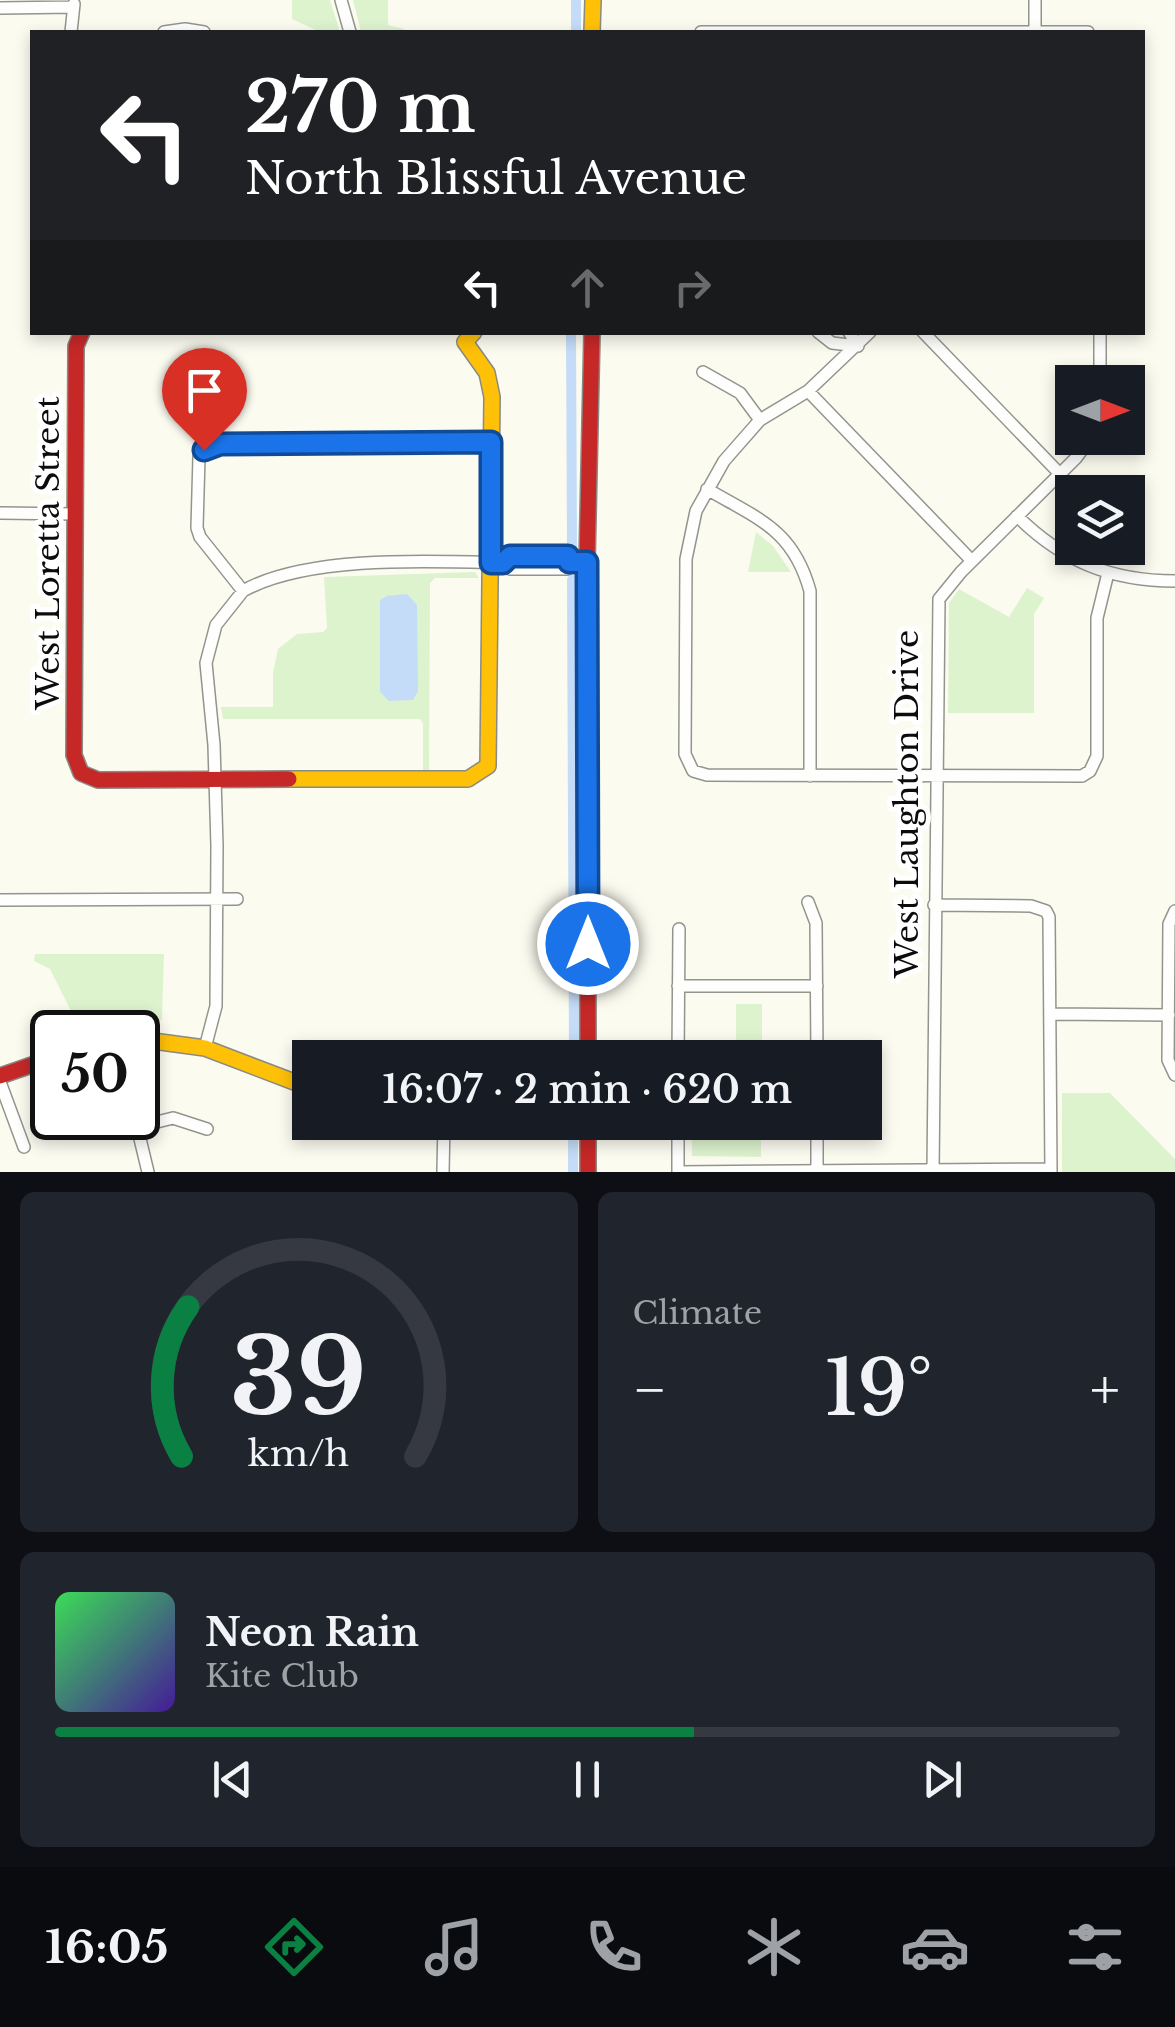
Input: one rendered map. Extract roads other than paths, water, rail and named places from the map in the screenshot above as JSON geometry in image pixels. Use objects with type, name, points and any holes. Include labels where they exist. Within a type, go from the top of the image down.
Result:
[{"type":"street","points":[[341,0],[349,30]]},
{"type":"street","points":[[592,0],[592,30]]},
{"type":"street","points":[[1035,0],[1035,30]]},
{"type":"street","points":[[0,8],[75,2],[71,30]]},
{"type":"street","name":"West Loretta Street","points":[[81,335],[76,346],[74,755],[81,773],[98,780],[216,780]]},
{"type":"street","points":[[588,1040],[587,562],[592,335]]},
{"type":"street","points":[[822,335],[832,343],[858,346]]},
{"type":"street","points":[[852,335],[858,346]]},
{"type":"street","points":[[867,335],[808,391],[760,420],[724,461],[707,489],[690,532],[686,559],[685,754],[693,771],[708,776],[1074,777],[1090,772],[1097,756],[1097,618],[1108,574]]},
{"type":"street","points":[[926,335],[1060,474]]},
{"type":"street","points":[[1100,335],[1100,365]]},
{"type":"street","points":[[216,780],[468,779],[482,772],[490,756],[497,563],[492,397],[487,373],[464,336]]},
{"type":"street","points":[[703,372],[740,393],[760,420]]},
{"type":"street","points":[[808,391],[972,561]]},
{"type":"street","points":[[244,591],[197,528],[196,465],[204,450],[220,444],[491,442]]},
{"type":"street","name":"West Laughton Drive","points":[[934,1170],[938,599],[1076,455]]},
{"type":"street","points":[[707,489],[778,532],[794,548],[804,569],[810,590],[810,776]]},
{"type":"street","points":[[0,514],[75,514]]},
{"type":"street","points":[[1017,516],[1041,540],[1068,558],[1108,574],[1175,581]]},
{"type":"street","points":[[205,1048],[216,1006],[216,780],[206,679],[207,650],[222,614],[244,591],[261,581],[296,571],[383,563],[497,563],[510,556],[568,556],[569,562],[587,562]]},
{"type":"street","points":[[0,900],[237,900]]},
{"type":"street","points":[[808,902],[816,922],[817,1040]]},
{"type":"street","points":[[678,1140],[678,1172],[1051,1170],[1051,925],[1046,911],[1031,906],[934,905]]},
{"type":"street","points":[[1175,912],[1169,924],[1168,1015],[1168,1060],[1175,1075]]},
{"type":"street","points":[[678,929],[678,1040]]},
{"type":"street","points":[[678,986],[816,986]]},
{"type":"street","points":[[1052,1014],[1168,1015]]},
{"type":"street","points":[[160,1042],[205,1048],[292,1081]]},
{"type":"street","points":[[24,1146],[0,1079],[30,1067]]},
{"type":"street","points":[[160,1119],[173,1118],[206,1129]]},
{"type":"street","points":[[140,1140],[148,1172]]},
{"type":"street","points":[[443,1172],[444,1140]]},
{"type":"street","points":[[588,1140],[588,1172]]},
{"type":"street","points":[[817,1140],[818,1172]]},
{"type":"water","points":[[407,594],[417,605],[418,691],[413,700],[389,701],[380,692],[380,600]]},
{"type":"waterway","points":[[576,0],[576,30]]},
{"type":"waterway","points":[[571,335],[572,546]]},
{"type":"waterway","points":[[572,580],[574,1040]]},
{"type":"waterway","points":[[573,1140],[573,1172]]}]
